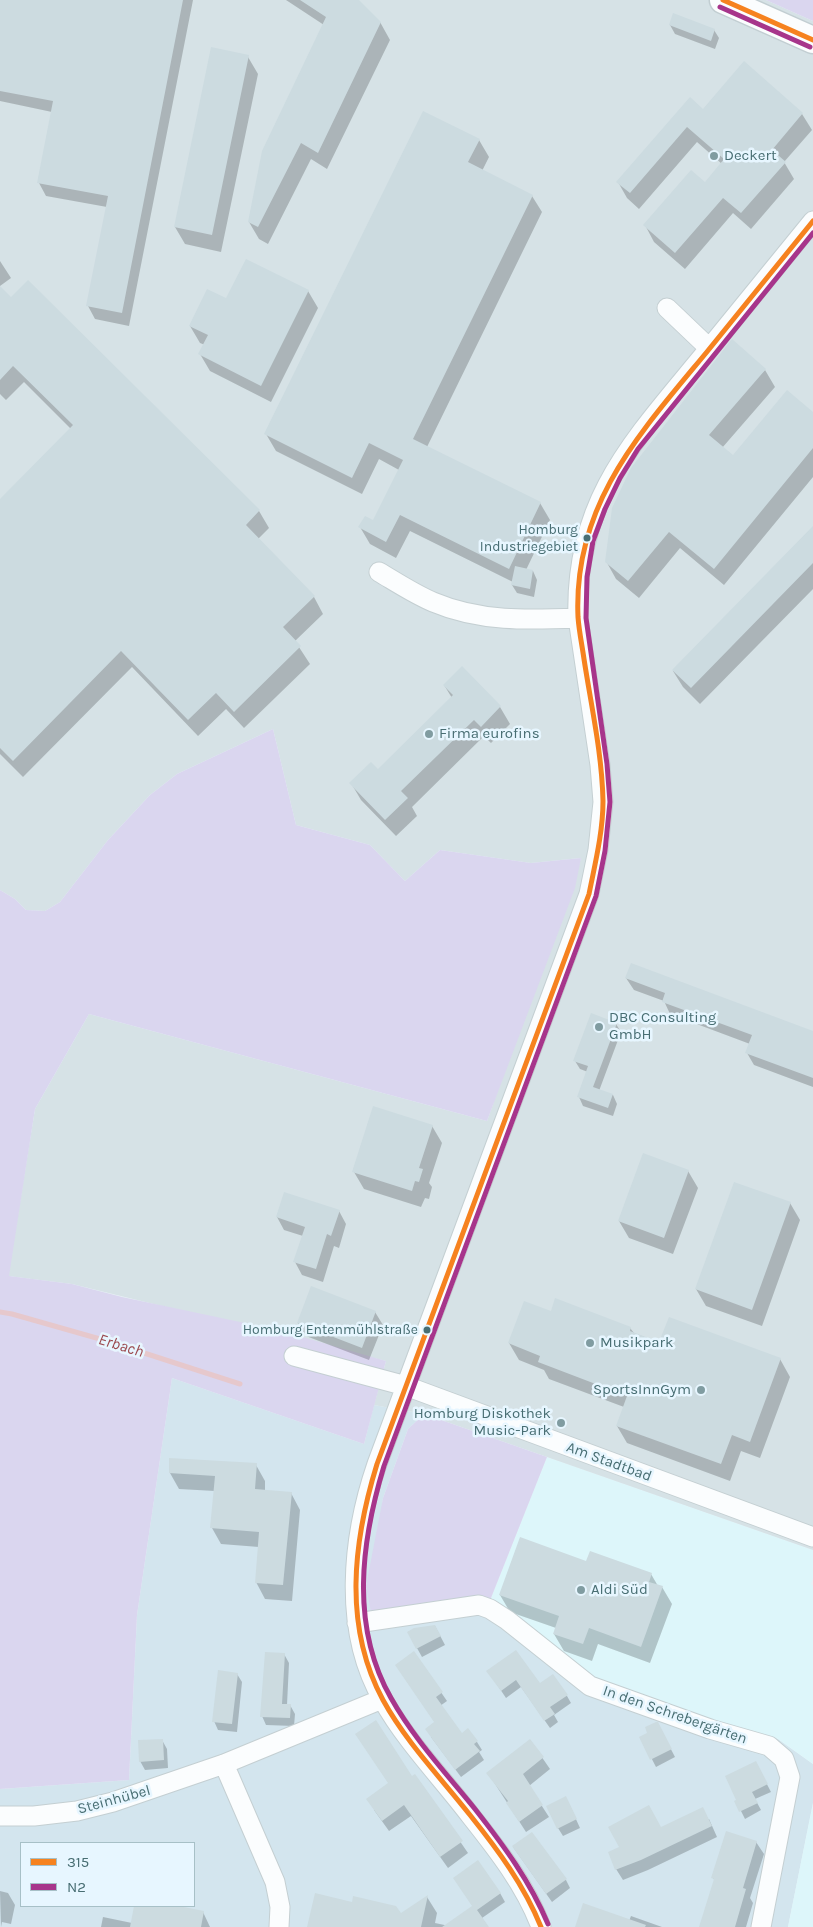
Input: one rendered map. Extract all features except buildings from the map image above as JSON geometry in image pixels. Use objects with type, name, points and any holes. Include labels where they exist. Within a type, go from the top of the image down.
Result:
[{"type":"street","points":[[723,0],[813,40]]},
{"type":"street","points":[[541,1927],[516,1878],[486,1835],[401,1727],[382,1699],[363,1649],[357,1623],[354,1593],[362,1517],[368,1489],[589,894],[598,850],[603,802],[600,765],[578,618],[578,576],[583,545],[596,506],[615,469],[641,432],[813,221]]},
{"type":"street","points":[[667,308],[709,348]]},
{"type":"street","points":[[379,572],[433,602],[480,616],[517,620],[578,618]]},
{"type":"street","name":"Am Stadtbad","points":[[294,1356],[406,1386],[813,1537]]},
{"type":"street","name":"In den Schrebergärten","points":[[357,1623],[479,1606],[490,1609],[507,1620],[590,1686],[710,1729],[769,1746],[784,1760],[790,1777],[761,1927]]},
{"type":"street","name":"Steinhübel","points":[[0,1816],[34,1816],[77,1811],[154,1789],[224,1764],[382,1699]]},
{"type":"street","points":[[224,1764],[275,1882],[280,1907],[279,1927]]},
{"type":"shaded area","points":[[0,0],[766,0],[813,21],[813,1550],[424,1414],[374,1405],[386,1361],[72,1284],[8,1276],[35,1109],[89,1014],[487,1121],[581,858],[531,863],[440,850],[405,881],[370,845],[296,825],[273,729],[177,774],[150,795],[108,840],[60,902],[45,911],[26,910],[15,899],[0,890]]},
{"type":"shaded area","points":[[766,0],[813,0],[813,21]]},
{"type":"shaded area","points":[[273,729],[296,825],[370,845],[405,881],[440,850],[531,863],[581,858],[575,888],[487,1121],[89,1014],[35,1109],[9,1276],[72,1284],[122,1297],[278,1330],[386,1361],[364,1444],[172,1378],[137,1615],[129,1780],[0,1789],[0,890],[15,899],[26,910],[45,911],[60,902],[108,840],[150,795],[177,774]]},
{"type":"shaded area","points":[[172,1378],[364,1444],[374,1405],[424,1414],[408,1429],[383,1498],[371,1611],[491,1598],[594,1676],[698,1716],[778,1739],[813,1764],[813,1803],[788,1927],[0,1927],[0,1789],[129,1780],[137,1615]]},
{"type":"shaded area","points":[[424,1414],[547,1457],[491,1598],[371,1612],[366,1586],[383,1498],[408,1429]]},
{"type":"shaded area","points":[[547,1457],[813,1550],[813,1578],[811,1584],[813,1586],[813,1764],[778,1739],[698,1716],[617,1687],[594,1676],[491,1598]]},
{"type":"shaded area","points":[[813,1803],[813,1927],[788,1927]]},
{"type":"waterway","name":"Erbach","points":[[0,1312],[107,1341],[240,1384]]},
{"type":"transit line","name":"315","points":[[723,0],[813,40]]},
{"type":"transit line","name":"N2","points":[[720,7],[810,47]]},
{"type":"transit line","name":"315","points":[[541,1927],[527,1897],[510,1868],[402,1730],[383,1700],[370,1672],[362,1643],[357,1613],[356,1584],[362,1523],[377,1464],[589,894],[600,836],[603,801],[598,747],[578,617],[579,577],[586,540],[599,506],[615,473],[635,443],[657,413],[813,221]]},
{"type":"transit line","name":"N2","points":[[548,1924],[516,1864],[486,1823],[410,1728],[391,1698],[378,1670],[369,1642],[365,1613],[365,1554],[376,1495],[384,1466],[596,896],[605,851],[610,802],[607,764],[586,618],[587,577],[593,541],[605,509],[620,478],[638,449],[813,233]]},
{"type":"place","name":"Deckert","points":[[714,156]]},
{"type":"place","name":"Homburg Industriegebiet","points":[[587,538]]},
{"type":"place","name":"Firma eurofins","points":[[429,734]]},
{"type":"place","name":"DBC Consulting GmbH","points":[[599,1027]]},
{"type":"place","name":"Homburg Entenmühlstraße","points":[[427,1330]]},
{"type":"place","name":"Musikpark","points":[[590,1343]]},
{"type":"place","name":"SportsInnGym","points":[[701,1390]]},
{"type":"place","name":"Homburg Diskothek Music-Park","points":[[561,1423]]},
{"type":"place","name":"Aldi Süd","points":[[581,1590]]}]
